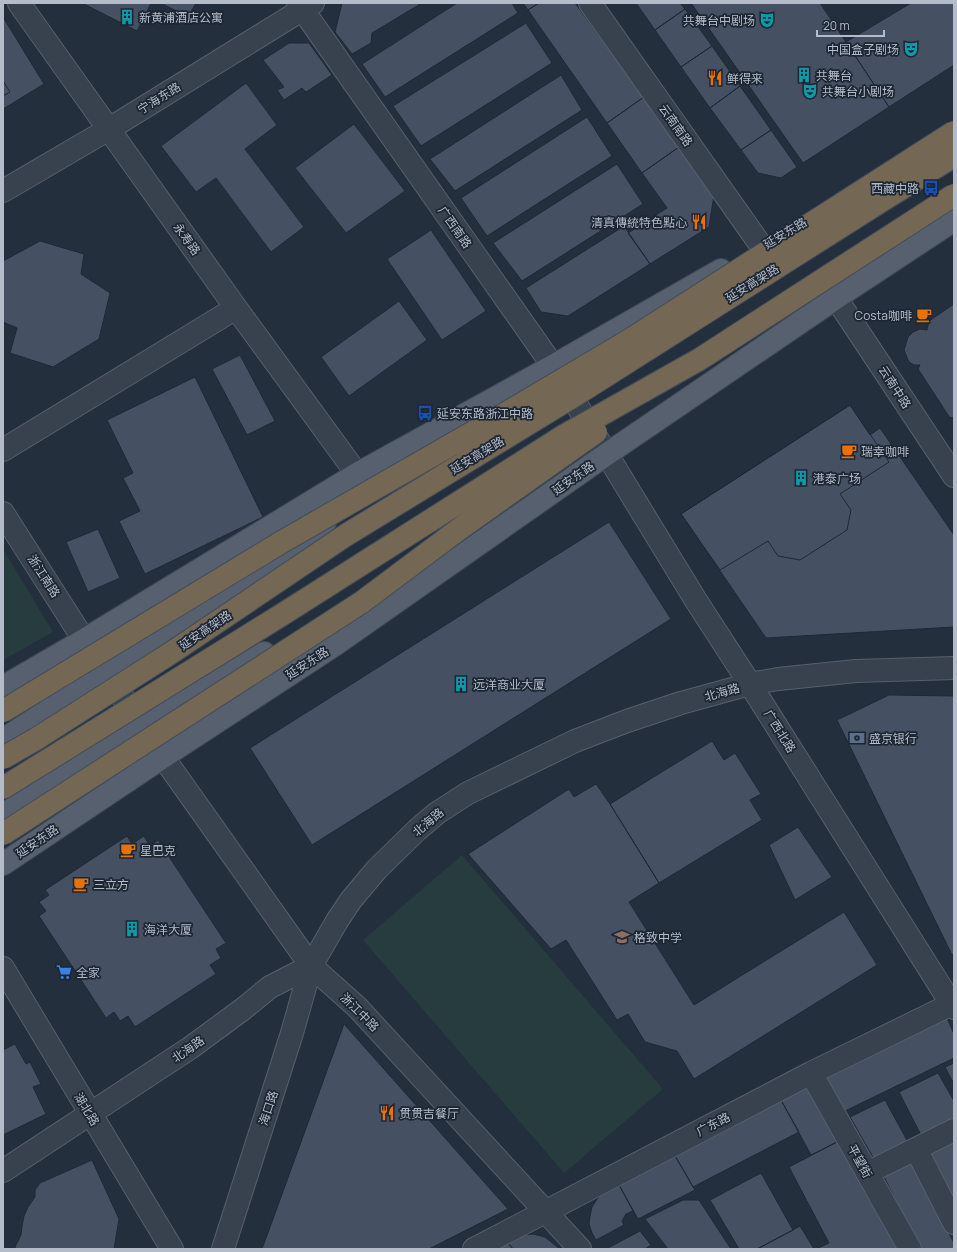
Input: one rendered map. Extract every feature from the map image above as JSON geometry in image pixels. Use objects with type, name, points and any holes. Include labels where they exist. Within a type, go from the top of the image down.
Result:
[{"type":"highway","points":[[3,712],[280,543],[496,420],[628,341],[954,132]]},
{"type":"highway","name":"延安高架路","points":[[3,758],[36,739],[171,653],[346,536],[577,394],[954,156]]},
{"type":"highway","points":[[3,834],[362,602],[462,527],[700,359],[954,195]]},
{"type":"highway","points":[[3,788],[277,618],[565,435],[700,359]]},
{"type":"main road","name":"延安东路","points":[[3,687],[84,640],[357,474],[553,366],[762,246],[878,176],[954,125]]},
{"type":"main road","name":"延安东路","points":[[3,864],[336,644],[606,454],[954,220]]},
{"type":"main road","name":"延安东路","points":[[3,740],[106,672],[257,576],[302,543],[401,450]]},
{"type":"main road","name":"延安东路","points":[[3,815],[143,726],[290,638],[482,508],[606,454]]},
{"type":"street","name":"永寿路","points":[[19,3],[236,308],[357,474]]},
{"type":"street","name":"云南南路","points":[[590,3],[762,246]]},
{"type":"street","name":"宁海东路","points":[[3,191],[109,129],[304,5]]},
{"type":"street","name":"广西南路","points":[[304,5],[553,366],[606,454]]},
{"type":"street","name":"云南中路","points":[[836,298],[954,476]]},
{"type":"street","points":[[3,450],[236,308]]},
{"type":"street","name":"广西北路","points":[[606,454],[695,599],[953,1005]]},
{"type":"street","name":"浙江南路","points":[[3,513],[106,672]]},
{"type":"street","name":"北海路","points":[[3,1171],[190,1048],[270,987],[311,966],[351,900],[377,869],[437,812],[468,793],[575,741],[674,705],[750,684],[778,679],[856,671],[954,668]]},
{"type":"street","name":"浙江中路","points":[[106,672],[163,757],[311,966],[358,1007],[427,1084],[580,1249]]},
{"type":"street","name":"海口路","points":[[223,1249],[292,1033],[311,966]]},
{"type":"street","name":"湖北路","points":[[3,968],[172,1249]]},
{"type":"street","name":"广东路","points":[[474,1249],[811,1074],[953,1005]]},
{"type":"street","name":"平望街","points":[[811,1074],[910,1249]]},
{"type":"street","points":[[867,1173],[954,1130]]},
{"type":"street","points":[[916,1149],[954,1223]]},
{"type":"green space","points":[[3,549],[53,632],[3,660]]},
{"type":"green space","points":[[462,855],[663,1089],[564,1173],[363,940]]},
{"type":"building","name":"新黄浦酒店公寓","points":[[82,3],[151,3],[137,31]]},
{"type":"building","name":"新黄浦酒店公寓","points":[[161,3],[196,3],[188,17]]},
{"type":"building","points":[[342,3],[422,3],[372,33],[371,43],[352,54],[335,32]]},
{"type":"building","points":[[457,3],[512,3],[518,13],[385,97],[362,64]]},
{"type":"building","points":[[523,3],[539,3],[528,10]]},
{"type":"building","points":[[539,3],[575,3],[644,97],[607,123],[528,10]]},
{"type":"building","points":[[636,3],[680,3],[685,9],[655,30]]},
{"type":"building","name":"共舞台","points":[[691,3],[820,3],[889,107],[803,163]]},
{"type":"building","points":[[911,3],[954,3],[954,65],[889,107],[846,42]]},
{"type":"building","points":[[685,9],[712,46],[681,67],[655,30]]},
{"type":"building","points":[[3,17],[44,84],[3,109]]},
{"type":"building","points":[[526,23],[552,63],[421,146],[393,106]]},
{"type":"building","points":[[289,43],[309,43],[332,75],[306,92],[302,88],[284,100],[277,90],[284,87],[263,60]]},
{"type":"building","points":[[712,46],[740,86],[710,108],[681,67]]},
{"type":"building","points":[[561,75],[582,110],[455,191],[430,159]]},
{"type":"building","points":[[3,81],[10,92],[3,96]]},
{"type":"building","points":[[246,83],[277,125],[245,149],[304,227],[271,252],[216,178],[196,192],[161,146]]},
{"type":"building","points":[[740,86],[771,130],[741,150],[710,108]]},
{"type":"building","points":[[644,97],[679,147],[642,173],[607,123]]},
{"type":"building","points":[[587,117],[612,156],[487,236],[461,198]]},
{"type":"building","points":[[354,124],[405,191],[346,233],[295,168]]},
{"type":"building","points":[[771,130],[797,167],[781,178],[758,173],[741,150]]},
{"type":"building","points":[[679,147],[714,195],[709,227],[650,264],[628,233],[667,208],[642,173]]},
{"type":"building","points":[[617,164],[643,204],[522,281],[493,243]]},
{"type":"building","points":[[624,226],[650,264],[568,316],[541,312],[526,288]]},
{"type":"building","points":[[431,230],[486,311],[442,340],[387,259]]},
{"type":"building","points":[[40,241],[84,254],[81,274],[110,293],[99,339],[53,367],[10,353],[17,328],[3,322],[3,261]]},
{"type":"building","points":[[399,301],[427,340],[349,396],[321,357]]},
{"type":"building","points":[[954,304],[954,417],[950,418],[918,369],[920,365],[914,365],[909,362],[904,350],[908,337],[913,332],[920,329],[927,330],[929,321]]},
{"type":"building","points":[[240,355],[275,421],[247,435],[212,369]]},
{"type":"building","points":[[195,377],[263,517],[145,574],[119,521],[140,511],[123,478],[133,473],[107,420]]},
{"type":"building","name":"港泰广场","points":[[850,405],[889,462],[840,494],[851,510],[847,530],[800,560],[778,556],[768,541],[720,570],[681,514]]},
{"type":"building","points":[[850,405],[870,435],[880,428],[954,535],[954,627],[766,638],[681,514]]},
{"type":"building","name":"远洋商业大厦","points":[[609,522],[671,619],[312,845],[250,748]]},
{"type":"building","points":[[98,529],[120,578],[88,592],[66,542]]},
{"type":"building","points":[[889,695],[954,696],[954,954],[952,955],[837,720]]},
{"type":"building","points":[[712,741],[724,760],[735,753],[761,794],[750,800],[762,820],[659,883],[610,804]]},
{"type":"building","points":[[596,784],[659,883],[629,902],[694,1005],[844,912],[877,965],[694,1079],[677,1051],[645,1042],[628,1014],[617,1020],[566,940],[551,949],[468,854],[569,789],[574,797]]},
{"type":"building","points":[[798,827],[832,877],[795,900],[769,845]]},
{"type":"building","name":"海洋大厦","points":[[127,836],[132,844],[144,836],[150,846],[158,840],[226,943],[216,949],[221,958],[210,965],[216,974],[135,1027],[128,1016],[120,1021],[114,1012],[106,1018],[39,916],[46,911],[39,902],[49,895],[45,890]]},
{"type":"building","points":[[947,1018],[954,1034],[954,1058],[845,1111],[826,1077]]},
{"type":"building","points":[[344,1024],[508,1209],[429,1249],[262,1249]]},
{"type":"building","points":[[15,1044],[26,1064],[30,1062],[41,1084],[33,1087],[46,1114],[3,1135],[3,1050]]},
{"type":"building","points":[[954,1063],[954,1084],[945,1067]]},
{"type":"building","points":[[938,1073],[954,1101],[954,1121],[922,1137],[899,1092]]},
{"type":"building","points":[[808,1086],[837,1142],[811,1155],[781,1100]]},
{"type":"building","points":[[781,1100],[799,1132],[693,1187],[674,1154]]},
{"type":"building","points":[[885,1100],[908,1142],[874,1159],[850,1117]]},
{"type":"building","points":[[954,1136],[954,1199],[928,1149]]},
{"type":"building","points":[[837,1142],[900,1249],[816,1249],[829,1243],[789,1167]]},
{"type":"building","points":[[674,1154],[695,1190],[638,1219],[618,1183]]},
{"type":"building","points":[[910,1157],[954,1243],[954,1249],[920,1249],[881,1171]]},
{"type":"building","points":[[92,1160],[119,1219],[114,1249],[15,1249],[21,1235],[24,1216],[35,1197],[35,1190],[40,1183]]},
{"type":"building","points":[[761,1173],[793,1230],[757,1249],[739,1249],[710,1200]]},
{"type":"building","points":[[618,1183],[633,1211],[626,1214],[622,1221],[624,1225],[596,1240],[589,1224],[592,1207],[597,1199],[606,1190]]},
{"type":"building","points":[[683,1200],[699,1200],[731,1249],[668,1249],[645,1219]]},
{"type":"building","points":[[800,1226],[814,1249],[757,1249],[793,1230]]},
{"type":"building","points":[[640,1231],[651,1245],[645,1249],[606,1249]]},
{"type":"building","points":[[533,1234],[545,1237],[560,1249],[513,1249],[508,1243],[522,1235]]},
{"type":"building","points":[[508,1243],[513,1249],[497,1249]]},
{"type":"place","name":"新黄浦酒店公寓","points":[[127,17]]},
{"type":"place","name":"共舞台中剧场","points":[[767,20]]},
{"type":"place","name":"中国盒子剧场","points":[[911,49]]},
{"type":"place","name":"共舞台","points":[[804,75]]},
{"type":"place","name":"鲜得来","points":[[715,78]]},
{"type":"place","name":"共舞台小剧场","points":[[810,91]]},
{"type":"place","name":"西藏中路","points":[[931,188]]},
{"type":"place","name":"清真傳統特色點心","points":[[699,222]]},
{"type":"place","name":"Costa咖啡","points":[[924,315]]},
{"type":"place","name":"延安东路浙江中路","points":[[425,413]]},
{"type":"place","name":"瑞幸咖啡","points":[[849,451]]},
{"type":"place","name":"港泰广场","points":[[801,478]]},
{"type":"place","name":"远洋商业大厦","points":[[461,684]]},
{"type":"place","name":"盛京银行","points":[[857,738]]},
{"type":"place","name":"星巴克","points":[[128,850]]},
{"type":"place","name":"三立方","points":[[81,884]]},
{"type":"place","name":"海洋大厦","points":[[132,929]]},
{"type":"place","name":"格致中学","points":[[622,937]]},
{"type":"place","name":"全家","points":[[64,972]]},
{"type":"place","name":"贯贯吉餐厅","points":[[387,1113]]}]
